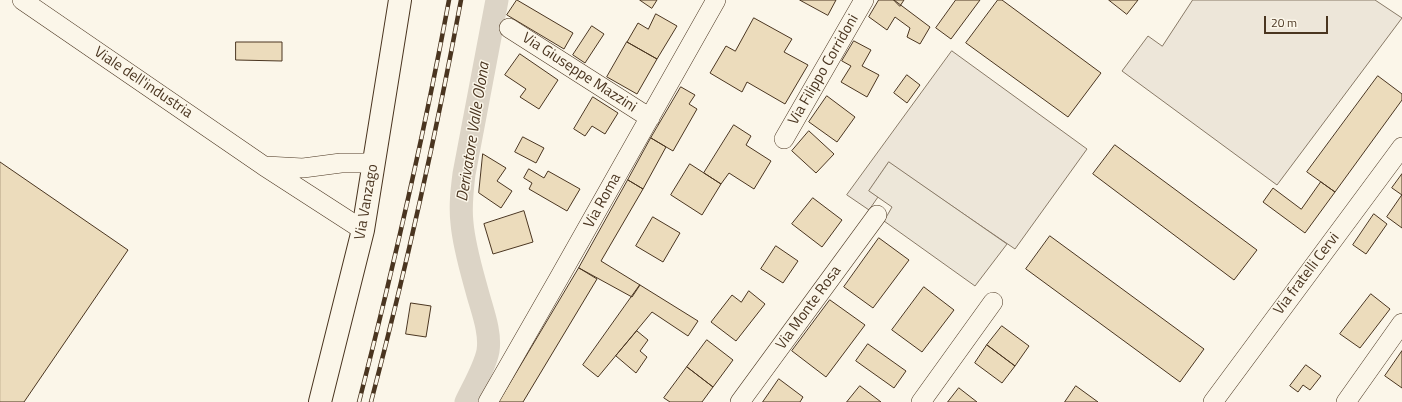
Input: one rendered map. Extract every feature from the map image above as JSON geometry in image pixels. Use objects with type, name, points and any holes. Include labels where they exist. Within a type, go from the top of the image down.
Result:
[{"type":"street","name":"Viale dell'industria","points":[[22,0],[264,166],[363,230]]},
{"type":"street","name":"Via Vanzago","points":[[320,402],[363,230],[400,0]]},
{"type":"street","name":"Via Roma","points":[[488,402],[716,0]]},
{"type":"street","name":"Via Filippo Corridoni","points":[[784,140],[864,0]]},
{"type":"street","name":"Via Giuseppe Mazzini","points":[[509,28],[650,118]]},
{"type":"street","name":"Via fratelli Cervi","points":[[1213,402],[1402,147]]},
{"type":"street","points":[[264,166],[303,168],[342,163],[374,163]]},
{"type":"street","name":"Via Monte Rosa","points":[[740,402],[877,215]]},
{"type":"street","points":[[921,402],[993,302]]},
{"type":"street","points":[[1346,402],[1402,323]]},
{"type":"shaded area","points":[[1193,0],[1375,0],[1402,18],[1277,185],[1122,71],[1148,36],[1162,46]]},
{"type":"shaded area","points":[[952,51],[1087,149],[1015,249],[889,163],[870,191],[878,197],[869,210],[847,195]]},
{"type":"shaded area","points":[[889,162],[1007,244],[975,286],[884,221],[892,207],[869,191]]},
{"type":"building","points":[[517,0],[573,33],[564,49],[507,15]]},
{"type":"building","points":[[640,0],[657,0],[652,8]]},
{"type":"building","points":[[800,0],[836,0],[828,15]]},
{"type":"building","points":[[879,0],[894,0],[930,27],[920,44],[907,37],[910,28],[895,17],[887,30],[869,17]]},
{"type":"building","points":[[894,0],[904,0],[900,6]]},
{"type":"building","points":[[956,0],[980,0],[951,39],[936,28]]},
{"type":"building","points":[[998,0],[1002,0],[1101,73],[1068,117],[966,43]]},
{"type":"building","points":[[1109,0],[1138,0],[1127,14]]},
{"type":"building","points":[[656,14],[677,26],[657,59],[627,42],[638,23],[648,29]]},
{"type":"building","points":[[754,18],[792,39],[784,52],[808,65],[785,104],[747,82],[742,92],[710,73],[726,46],[735,51]]},
{"type":"building","points":[[592,26],[604,34],[585,63],[573,55]]},
{"type":"building","points":[[854,41],[871,50],[862,66],[879,75],[867,97],[841,82],[851,66],[842,61]]},
{"type":"building","points":[[236,42],[282,42],[282,61],[236,60]]},
{"type":"building","points":[[627,42],[657,59],[637,94],[607,77]]},
{"type":"building","points":[[520,54],[558,80],[539,109],[520,97],[526,89],[505,75]]},
{"type":"building","points":[[907,75],[920,85],[907,103],[894,93]]},
{"type":"building","points":[[1378,76],[1402,94],[1402,100],[1335,192],[1307,172]]},
{"type":"building","points":[[681,87],[695,95],[689,104],[697,109],[673,151],[651,138]]},
{"type":"building","points":[[827,96],[855,117],[837,142],[809,122]]},
{"type":"building","points":[[593,97],[618,113],[605,134],[592,126],[585,136],[574,129]]},
{"type":"building","points":[[734,125],[751,136],[746,145],[771,161],[754,189],[729,173],[721,184],[704,173]]},
{"type":"building","points":[[809,131],[834,154],[816,173],[792,151]]},
{"type":"building","points":[[523,137],[544,148],[536,163],[515,152]]},
{"type":"building","points":[[651,138],[666,147],[643,189],[628,180]]},
{"type":"building","points":[[1115,145],[1257,250],[1234,280],[1093,174]]},
{"type":"building","points":[[483,154],[506,168],[497,181],[512,191],[501,208],[479,193]]},
{"type":"building","points":[[0,162],[128,250],[24,402],[0,402]]},
{"type":"building","points":[[690,164],[721,184],[702,215],[671,195]]},
{"type":"building","points":[[529,169],[544,178],[548,171],[580,189],[567,211],[529,189],[532,183],[524,178]]},
{"type":"building","points":[[1402,174],[1402,195],[1392,188]]},
{"type":"building","points":[[628,180],[643,189],[601,261],[640,285],[632,297],[579,268]]},
{"type":"building","points":[[1321,182],[1335,192],[1305,233],[1263,202],[1273,188],[1301,209]]},
{"type":"building","points":[[1402,195],[1402,228],[1387,217]]},
{"type":"building","points":[[813,198],[842,220],[822,247],[792,224]]},
{"type":"building","points":[[524,211],[533,242],[493,254],[484,224]]},
{"type":"building","points":[[1374,214],[1387,224],[1366,254],[1353,245]]},
{"type":"building","points":[[653,217],[680,233],[663,262],[636,246]]},
{"type":"building","points":[[1050,236],[1204,349],[1180,382],[1026,269]]},
{"type":"building","points":[[879,238],[909,260],[873,308],[844,287]]},
{"type":"building","points":[[776,246],[798,261],[783,283],[761,269]]},
{"type":"building","points":[[579,268],[597,279],[523,402],[499,402]]},
{"type":"building","points":[[640,285],[698,321],[688,336],[652,312],[598,377],[583,365]]},
{"type":"building","points":[[924,287],[954,310],[922,352],[892,330]]},
{"type":"building","points":[[749,291],[765,304],[736,341],[711,322],[732,295],[741,302]]},
{"type":"building","points":[[1371,294],[1390,309],[1360,348],[1340,334]]},
{"type":"building","points":[[830,300],[865,325],[826,377],[792,351]]},
{"type":"building","points":[[411,303],[431,306],[426,337],[406,334]]},
{"type":"building","points":[[1002,326],[1029,346],[1015,366],[987,345]]},
{"type":"building","points":[[637,331],[648,340],[640,351],[647,357],[636,373],[616,356]]},
{"type":"building","points":[[707,340],[733,360],[713,387],[687,367]]},
{"type":"building","points":[[868,344],[906,371],[894,388],[856,361]]},
{"type":"building","points":[[987,345],[1015,366],[1002,383],[975,363]]},
{"type":"building","points":[[1402,351],[1402,388],[1385,376]]},
{"type":"building","points":[[1306,365],[1321,376],[1310,390],[1303,385],[1298,392],[1290,386]]},
{"type":"building","points":[[687,367],[713,387],[702,402],[670,402],[664,398]]},
{"type":"building","points":[[779,379],[803,397],[800,402],[763,402]]},
{"type":"building","points":[[860,386],[881,402],[847,402]]},
{"type":"building","points":[[1076,386],[1098,402],[1065,402]]},
{"type":"building","points":[[959,388],[977,402],[948,402]]},
{"type":"waterway","name":"Derivatore Valle Olona","points":[[466,402],[484,364],[489,344],[486,321],[464,240],[461,204],[464,174],[497,0]]},
{"type":"railway","points":[[359,402],[407,202],[449,0]]},
{"type":"railway","points":[[371,402],[420,202],[461,0]]}]
